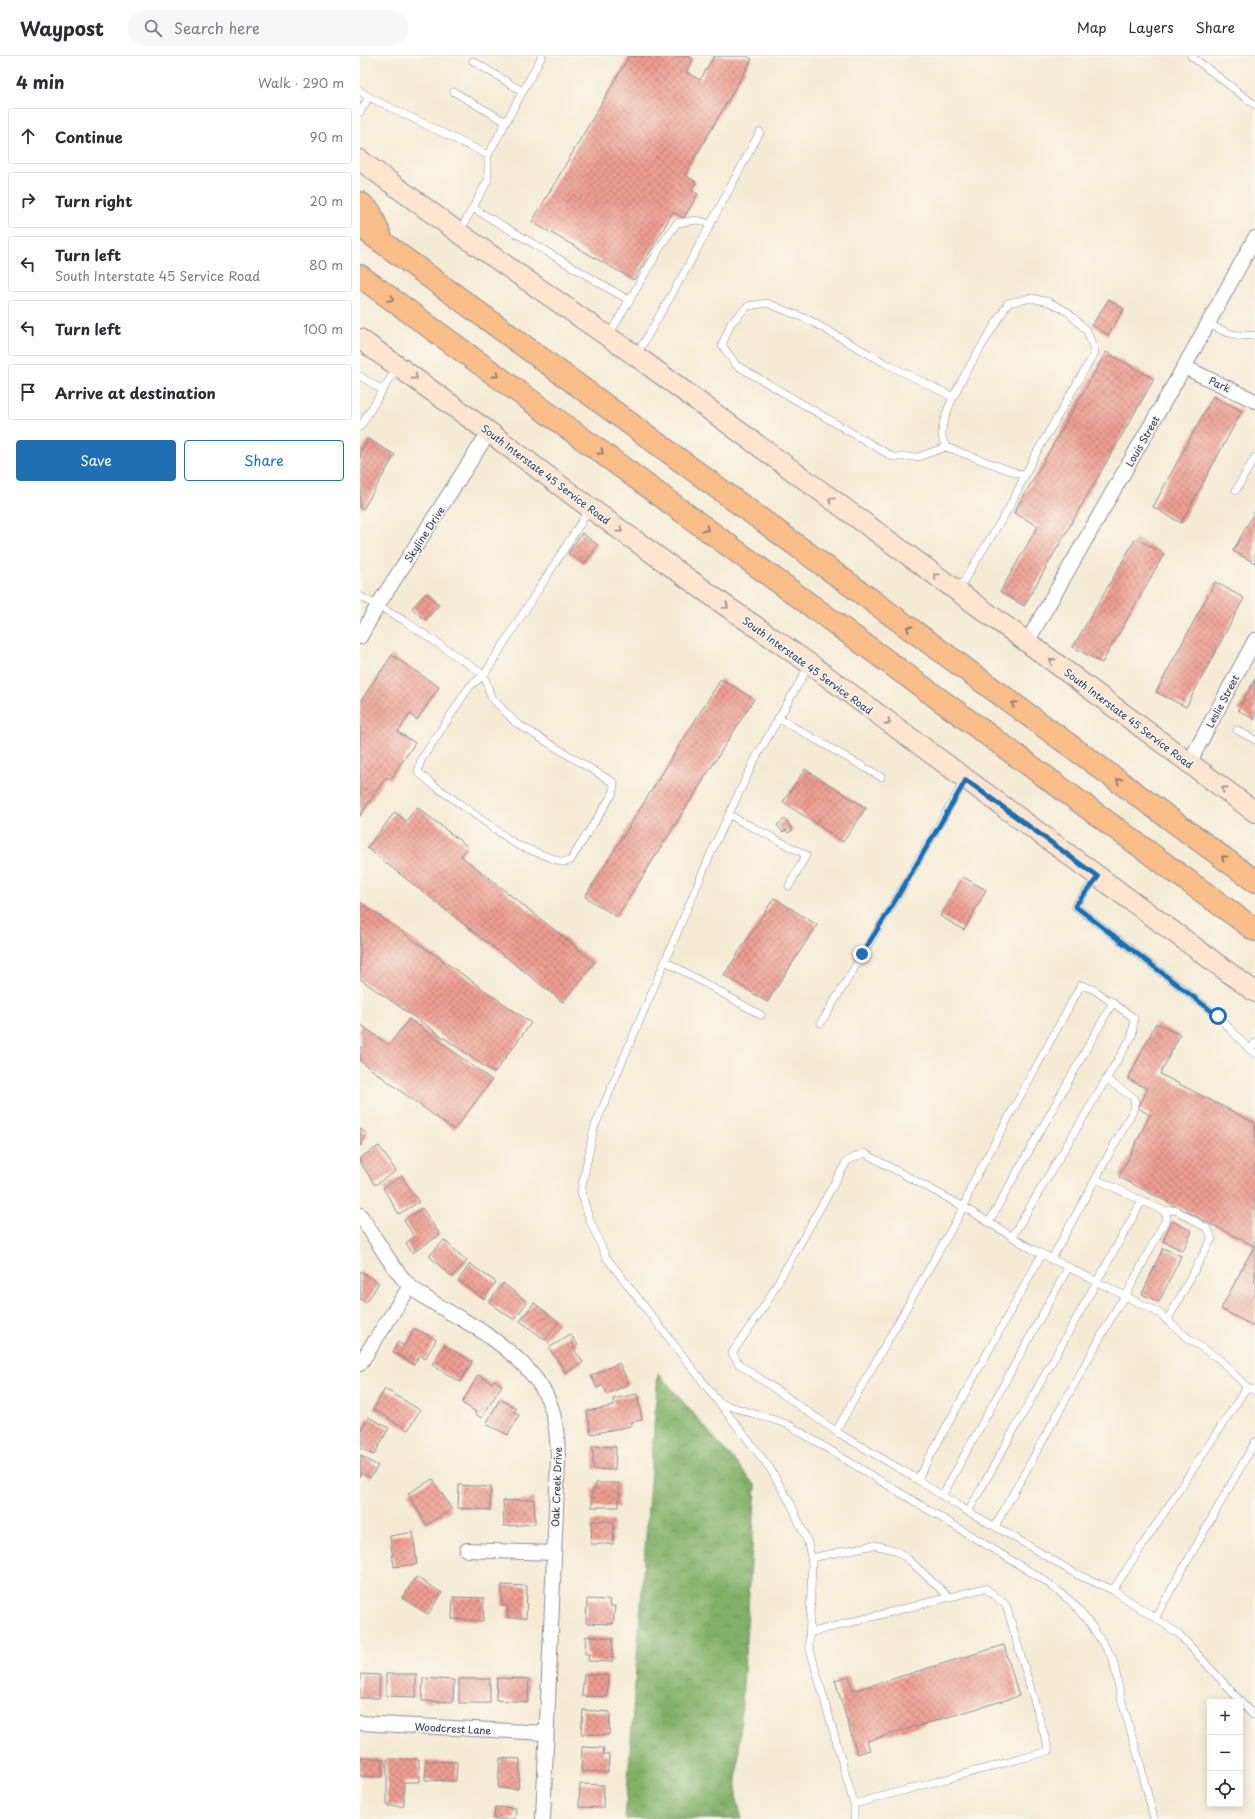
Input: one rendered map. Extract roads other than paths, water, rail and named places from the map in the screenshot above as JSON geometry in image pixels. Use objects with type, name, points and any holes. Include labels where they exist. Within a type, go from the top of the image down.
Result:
[{"type":"highway","points":[[360,203],[370,212],[382,243]]},
{"type":"highway","points":[[360,226],[1255,881]]},
{"type":"highway","points":[[360,276],[1255,930]]},
{"type":"main road","name":"South Interstate 45 Service Road","points":[[360,160],[459,233],[636,356],[1254,810]]},
{"type":"main road","name":"South Interstate 45 Service Road","points":[[360,339],[398,365],[590,508],[726,606],[810,664],[1255,992]]},
{"type":"street","name":"Louis Street","points":[[1027,642],[1184,367],[1255,238]]},
{"type":"street","name":"Park","points":[[1184,367],[1255,401]]},
{"type":"street","name":"Skyline Drive","points":[[360,637],[378,605],[489,432]]},
{"type":"street","name":"Leslie Street","points":[[1189,762],[1255,640]]},
{"type":"street","name":"Oak Creek Drive","points":[[360,1215],[410,1286],[428,1301],[466,1321],[498,1342],[520,1361],[540,1386],[552,1410],[557,1434],[558,1462],[543,1819]]},
{"type":"street","points":[[360,1364],[410,1286]]},
{"type":"street","points":[[467,1550],[554,1553]]},
{"type":"street","name":"Woodcrest Lane","points":[[360,1723],[546,1733]]},
{"type":"lane","points":[[459,233],[488,180],[488,155],[542,56]]},
{"type":"lane","points":[[1191,56],[1255,105]]},
{"type":"lane","points":[[473,61],[522,91]]},
{"type":"lane","points":[[360,91],[369,97],[488,155]]},
{"type":"lane","points":[[454,92],[506,122]]},
{"type":"lane","points":[[360,112],[369,97]]},
{"type":"lane","points":[[636,356],[711,224],[760,132]]},
{"type":"lane","points":[[473,208],[630,301]]},
{"type":"lane","points":[[608,336],[666,238],[677,223],[696,220],[711,224]]},
{"type":"lane","points":[[946,447],[941,436],[943,423],[953,397],[1008,303],[1030,298],[1048,302],[1068,312],[1087,331],[1095,352],[1025,476],[1009,508],[957,592]]},
{"type":"lane","points":[[953,397],[882,362],[809,320],[767,303],[748,306],[731,323],[722,345],[736,365],[893,457],[918,457],[946,447],[1025,476]]},
{"type":"lane","points":[[1208,323],[1223,332],[1244,336],[1255,334]]},
{"type":"lane","points":[[360,427],[398,365]]},
{"type":"lane","points":[[360,376],[382,390]]},
{"type":"lane","points":[[1236,490],[1255,458]]},
{"type":"lane","points":[[360,596],[405,621],[484,675],[491,697],[516,723],[614,783],[613,793],[570,861],[562,862],[517,845],[418,772],[421,760],[470,686],[484,675],[590,508]]},
{"type":"lane","points":[[810,664],[754,761],[665,961],[594,1128],[581,1191],[606,1257],[769,1467],[788,1498],[808,1543],[811,1558],[809,1646],[854,1804],[854,1819]]},
{"type":"lane","points":[[778,718],[880,777]]},
{"type":"lane","points":[[1237,730],[1255,740]]},
{"type":"lane","points":[[821,1023],[966,780]]},
{"type":"lane","points":[[729,815],[806,855],[789,886]]},
{"type":"lane","points":[[1098,877],[1075,906],[1218,1016],[1253,1052]]},
{"type":"lane","points":[[665,961],[761,1015]]},
{"type":"lane","points":[[836,1431],[964,1207],[971,1186],[1081,985],[1093,989],[1134,1018],[1132,1036],[1012,1237]]},
{"type":"lane","points":[[989,1222],[1112,1002]]},
{"type":"lane","points":[[1253,1052],[1255,1043]]},
{"type":"lane","points":[[1052,1260],[1135,1107],[1134,1098],[1106,1079]]},
{"type":"lane","points":[[1255,1391],[1247,1387],[1219,1359],[1189,1339],[1159,1314],[1052,1260],[964,1207],[864,1153],[847,1161],[766,1305],[732,1353],[739,1364],[836,1431],[968,1512],[995,1526],[1076,1574],[1113,1590],[1179,1634],[1253,1715],[1255,1715]]},
{"type":"lane","points":[[1096,1179],[1164,1211],[1176,1210],[1208,1229],[1212,1238],[1167,1321]]},
{"type":"lane","points":[[968,1512],[1142,1201]]},
{"type":"lane","points":[[995,1526],[1118,1306],[1125,1297],[1167,1218],[1164,1211]]},
{"type":"lane","points":[[917,1480],[1042,1254]]},
{"type":"lane","points":[[942,1496],[1068,1268]]},
{"type":"lane","points":[[1113,1590],[1247,1387]]},
{"type":"lane","points":[[719,1403],[787,1424],[1044,1580],[1073,1603],[1091,1625],[1113,1659],[1121,1698],[1140,1763],[1154,1819]]},
{"type":"lane","points":[[1155,1618],[1255,1442]]},
{"type":"lane","points":[[811,1558],[874,1545],[894,1550],[908,1559],[949,1597]]},
{"type":"lane","points":[[809,1634],[985,1588],[1006,1605],[1049,1751],[854,1804]]}]
